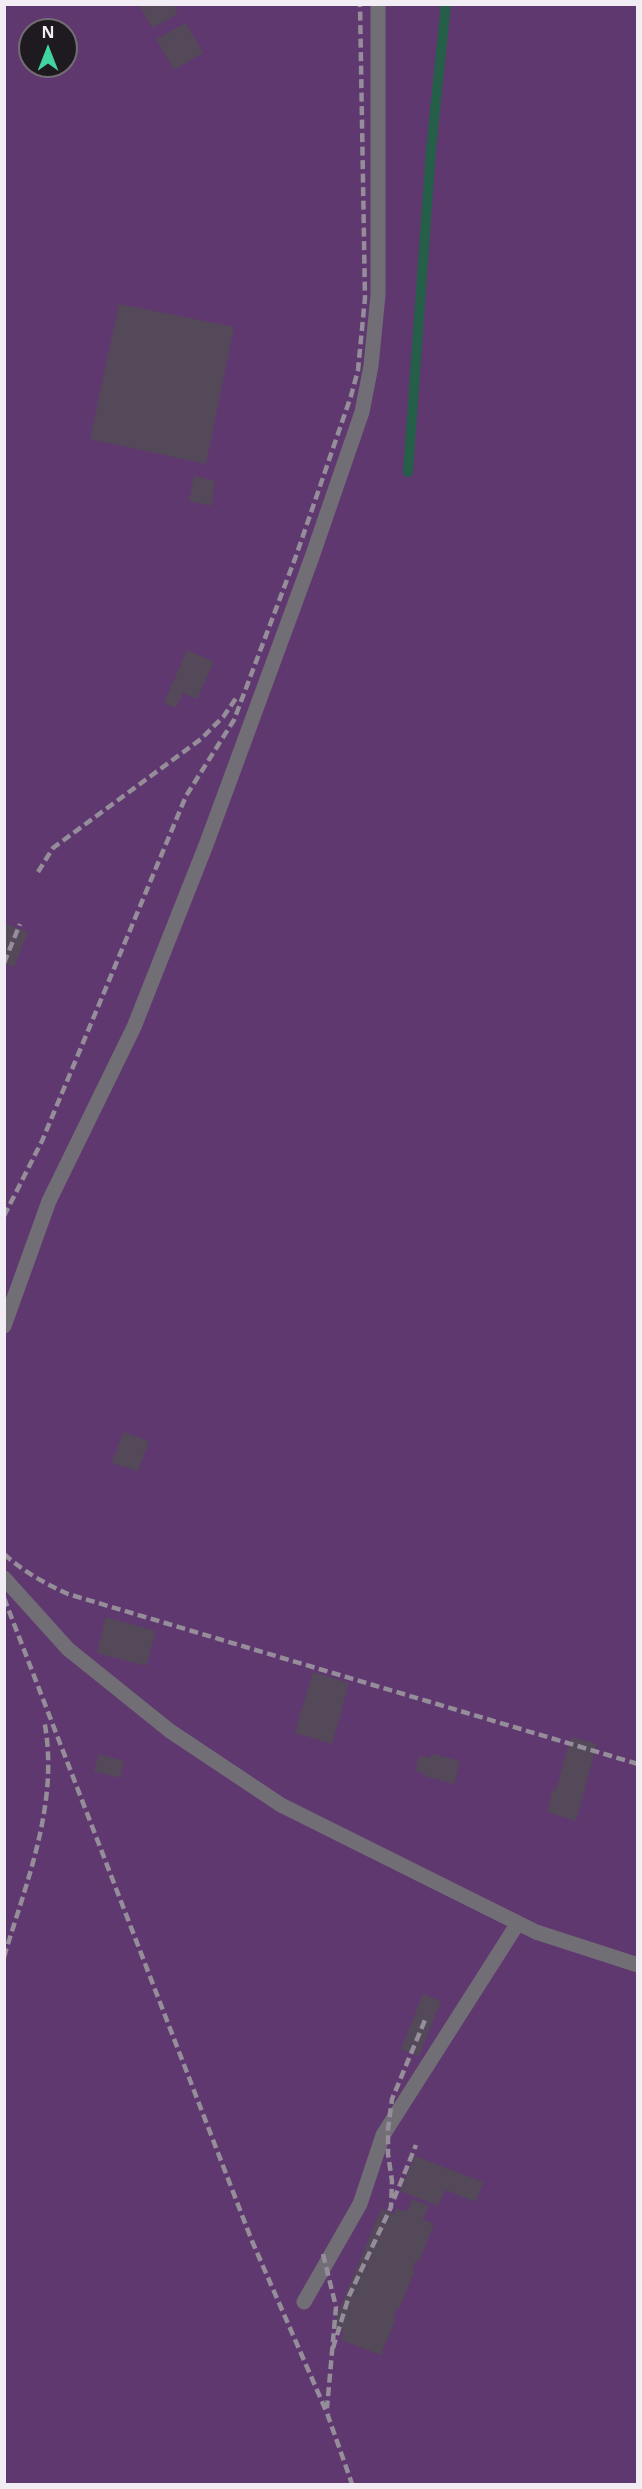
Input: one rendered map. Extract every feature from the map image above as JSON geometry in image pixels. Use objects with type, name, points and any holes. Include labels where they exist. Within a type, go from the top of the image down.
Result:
[{"type":"lane","points":[[4,1326],[49,1201],[134,1027],[206,845],[362,412],[371,366],[378,296],[378,4]]},
{"type":"lane","points":[[4,1578],[68,1649],[170,1731],[282,1805],[536,1932],[638,1965]]},
{"type":"lane","points":[[304,2302],[360,2204],[383,2135],[518,1923]]},
{"type":"shaded area","points":[[5,5],[637,5],[637,2484],[5,2484]]},
{"type":"building","points":[[139,4],[173,4],[178,14],[152,28]]},
{"type":"building","points":[[186,23],[203,53],[174,70],[156,39]]},
{"type":"building","points":[[119,304],[234,327],[206,464],[90,439]]},
{"type":"building","points":[[194,476],[215,481],[211,506],[189,501]]},
{"type":"building","points":[[187,650],[214,662],[197,699],[183,693],[176,708],[164,703]]},
{"type":"building","points":[[4,923],[28,932],[14,967],[4,964]]},
{"type":"building","points":[[123,1432],[149,1441],[138,1471],[112,1463]]},
{"type":"building","points":[[106,1617],[156,1631],[146,1666],[97,1653]]},
{"type":"building","points":[[313,1672],[349,1683],[332,1744],[295,1733]]},
{"type":"building","points":[[571,1737],[597,1744],[576,1821],[547,1812],[553,1789],[556,1790]]},
{"type":"building","points":[[99,1754],[124,1761],[120,1778],[94,1771]]},
{"type":"building","points":[[432,1754],[460,1761],[454,1784],[424,1776],[425,1773],[416,1771],[419,1756],[430,1758]]},
{"type":"building","points":[[423,1994],[441,2001],[419,2056],[401,2049]]},
{"type":"building","points":[[415,2156],[483,2182],[476,2202],[445,2190],[438,2206],[400,2191]]},
{"type":"building","points":[[412,2199],[429,2206],[423,2219],[434,2224],[419,2262],[416,2260],[412,2269],[415,2270],[399,2309],[397,2308],[393,2317],[396,2318],[381,2355],[341,2340],[344,2333],[332,2328],[381,2209],[394,2214],[397,2208],[407,2212]]},
{"type":"waterway","points":[[408,472],[431,150],[446,4]]},
{"type":"railway","points":[[4,1216],[42,1141],[186,796],[234,720],[296,556],[351,396],[358,370],[365,298],[360,4]]},
{"type":"railway","points":[[38,872],[53,848],[201,739],[224,716],[238,695]]},
{"type":"railway","points":[[4,963],[20,924]]},
{"type":"railway","points":[[4,1554],[34,1577],[68,1594],[638,1764]]},
{"type":"railway","points":[[4,1598],[252,2241],[327,2413],[352,2484]]},
{"type":"railway","points":[[4,1957],[39,1840],[48,1780],[48,1750],[44,1720]]},
{"type":"railway","points":[[333,2348],[349,2296],[391,2207],[392,2181],[388,2154],[388,2129],[392,2099],[425,2020]]},
{"type":"railway","points":[[394,2199],[416,2145]]},
{"type":"railway","points":[[323,2254],[336,2307],[327,2408]]}]
